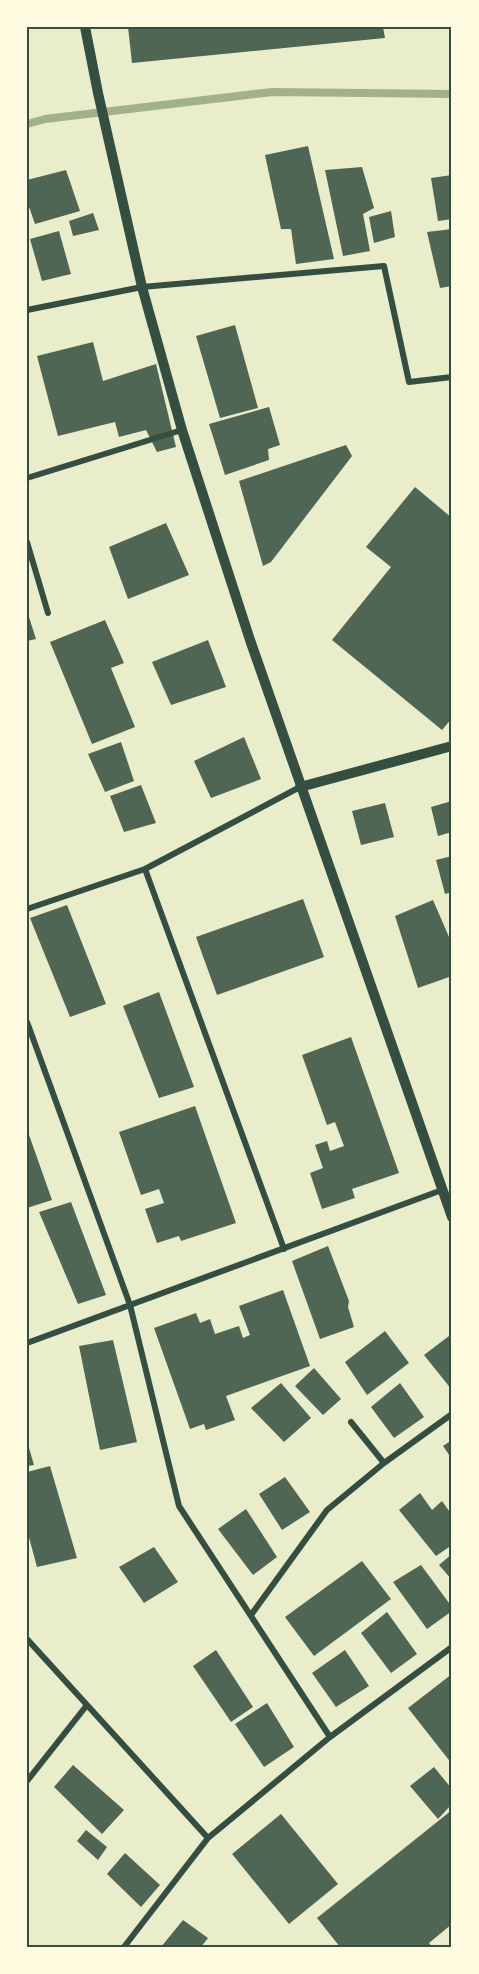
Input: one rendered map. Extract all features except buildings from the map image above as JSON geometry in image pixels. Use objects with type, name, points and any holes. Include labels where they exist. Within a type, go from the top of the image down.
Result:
[{"type":"street","points":[[85,27],[142,287],[182,430],[300,787],[452,1217]]},
{"type":"street","points":[[27,310],[142,287],[384,266],[408,382],[452,377]]},
{"type":"street","points":[[27,478],[182,430]]},
{"type":"street","points":[[27,542],[48,613]]},
{"type":"street","points":[[27,909],[145,868],[300,787],[452,746]]},
{"type":"street","points":[[145,868],[284,1249]]},
{"type":"street","points":[[27,1022],[130,1305],[179,1506],[330,1737]]},
{"type":"street","points":[[27,1343],[442,1190]]},
{"type":"street","points":[[251,1615],[327,1510],[384,1463],[452,1414]]},
{"type":"street","points":[[351,1422],[384,1463]]},
{"type":"street","points":[[27,1639],[208,1838]]},
{"type":"street","points":[[124,1947],[208,1838],[330,1737],[452,1647]]},
{"type":"street","points":[[27,1781],[87,1705]]},
{"type":"waterway","points":[[27,124],[45,119],[272,92],[452,94]]}]
